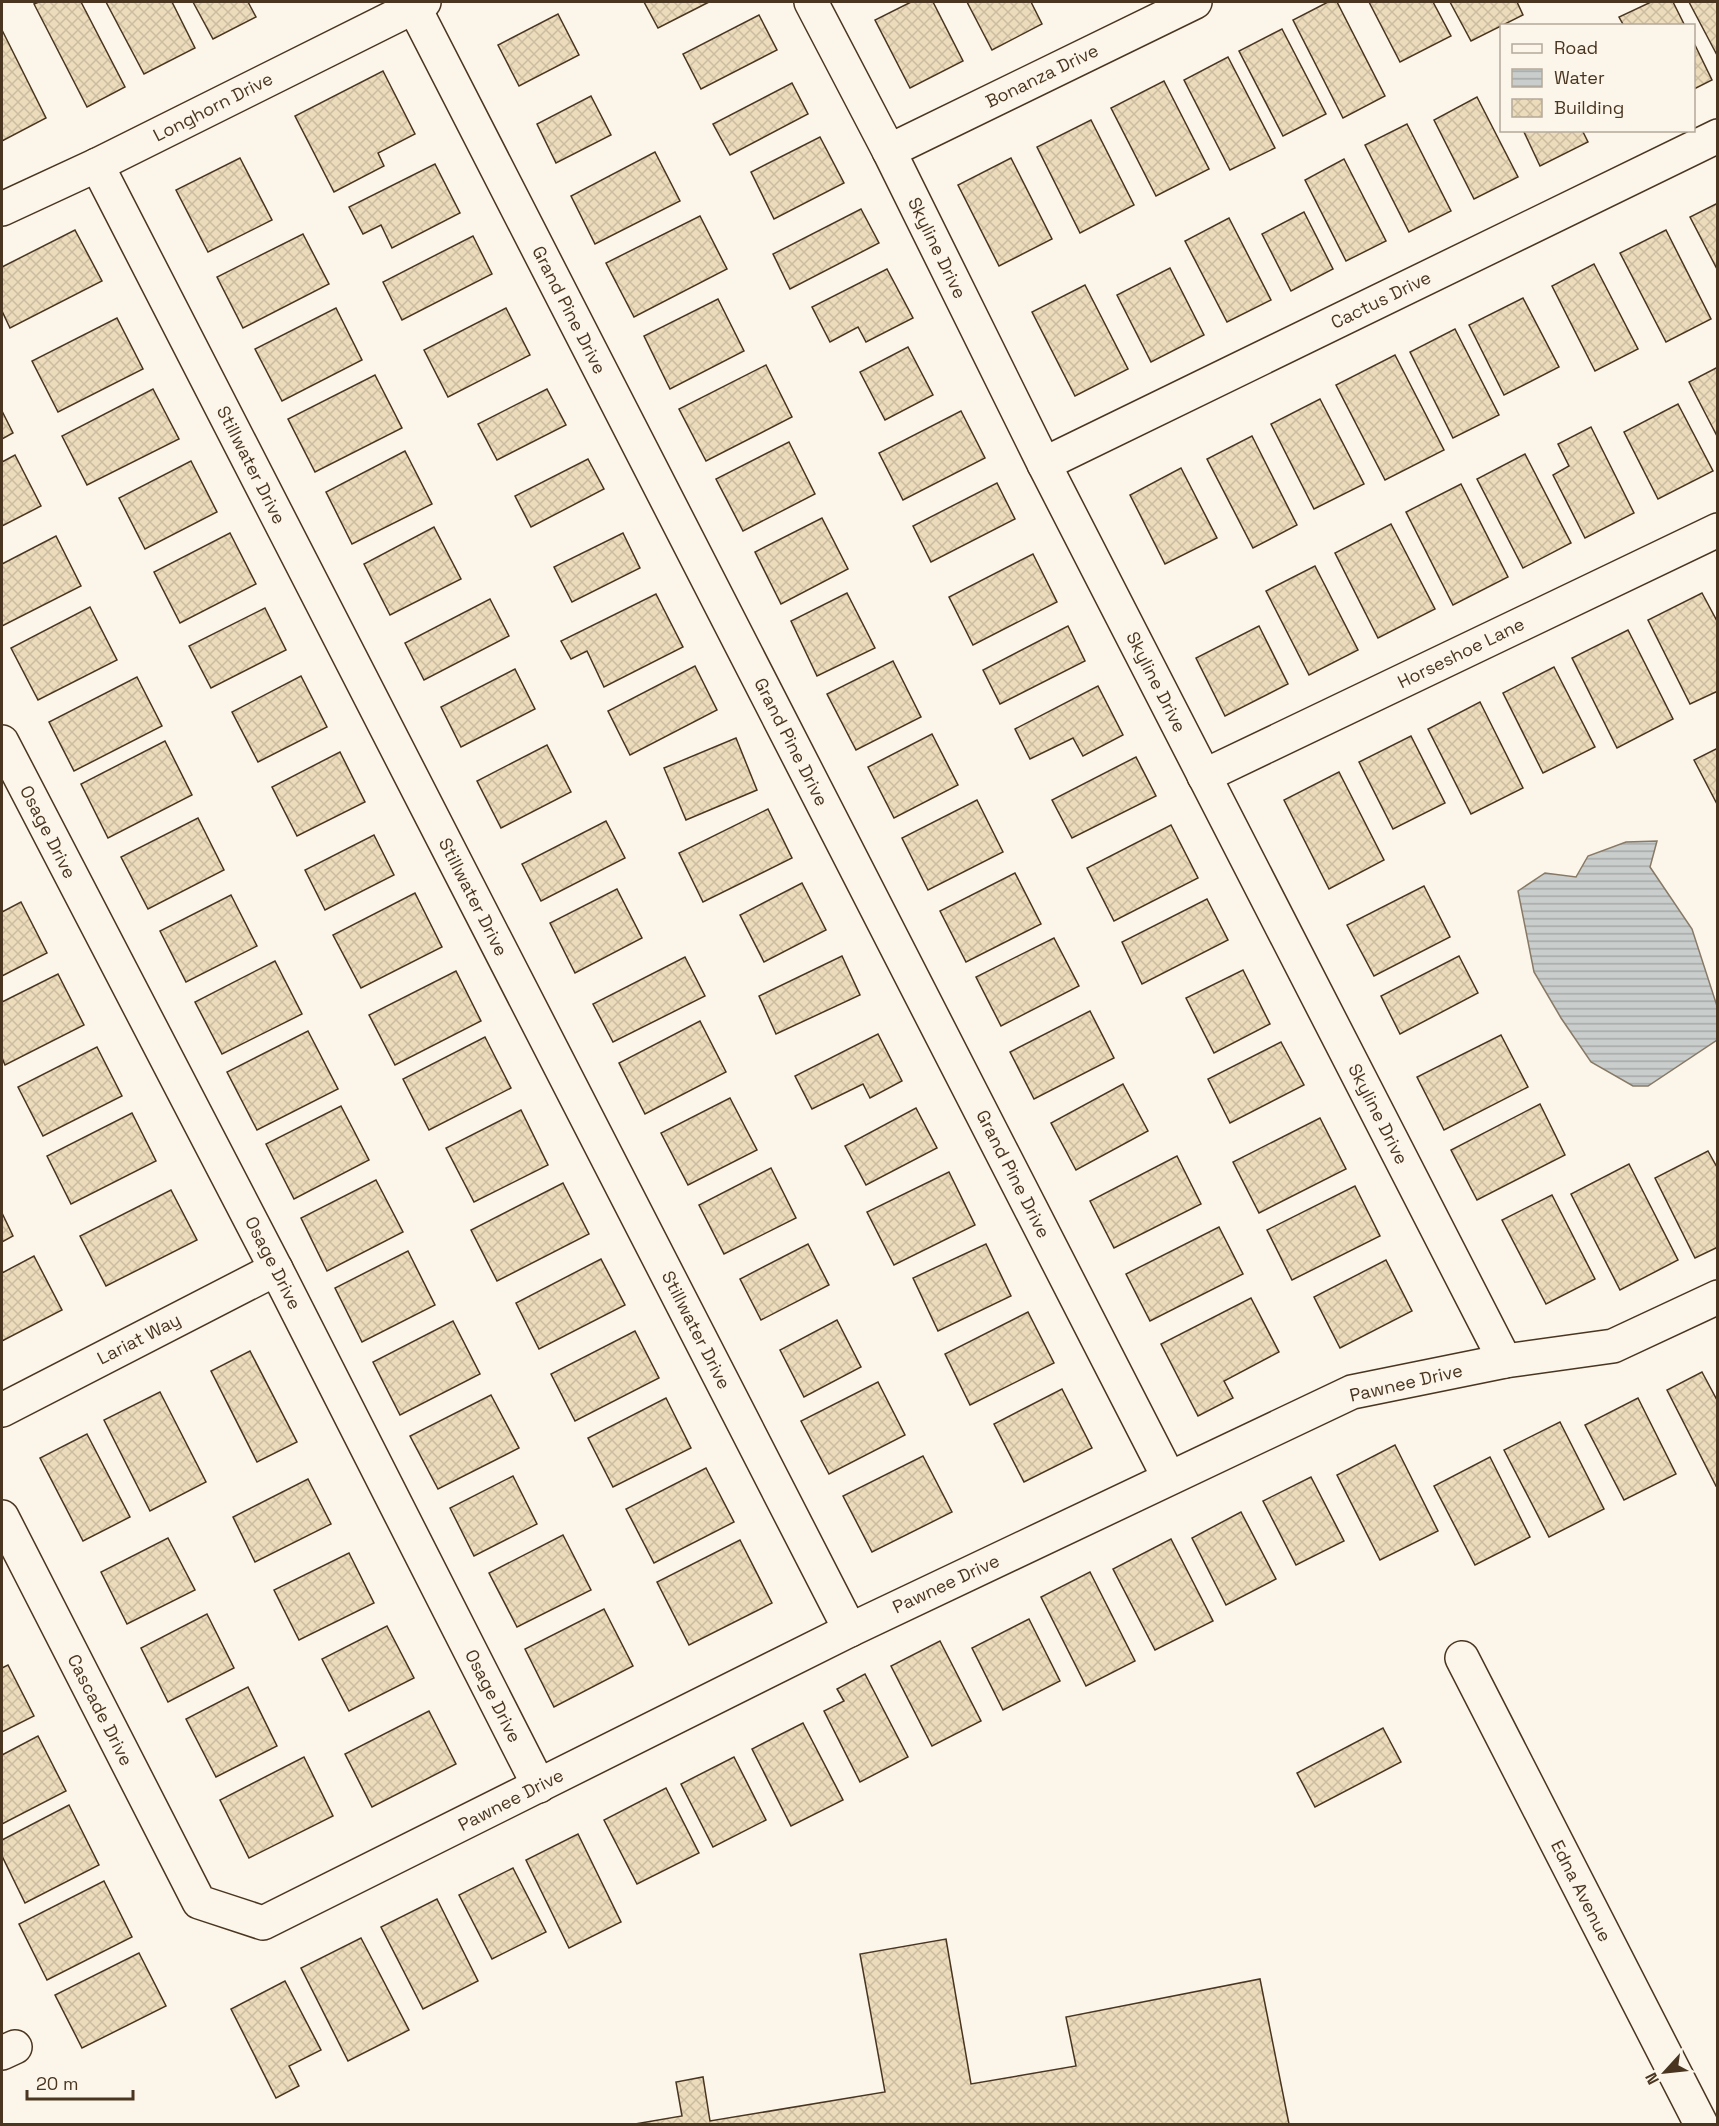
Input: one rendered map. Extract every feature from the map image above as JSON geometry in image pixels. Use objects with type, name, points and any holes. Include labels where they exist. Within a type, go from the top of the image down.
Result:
[{"type":"street","name":"Skyline Drive","points":[[811,2],[889,151],[1044,464],[1505,1361]]},
{"type":"street","name":"Bonanza Drive","points":[[889,151],[1195,2]]},
{"type":"street","name":"Longhorn Drive","points":[[2,209],[97,165],[419,4]]},
{"type":"street","name":"Grand Pine Drive","points":[[419,4],[1169,1478]]},
{"type":"street","name":"Cactus Drive","points":[[1044,464],[1718,136]]},
{"type":"street","name":"Stillwater Drive","points":[[97,165],[850,1630]]},
{"type":"street","name":"Horseshoe Lane","points":[[1204,776],[1718,530]]},
{"type":"street","name":"Osage Drive","points":[[2,742],[276,1269],[539,1786]]},
{"type":"street","name":"Lariat Way","points":[[2,1410],[276,1269]]},
{"type":"street","name":"Pawnee Drive","points":[[199,1902],[263,1923],[850,1630],[1352,1392],[1505,1361],[1613,1346],[1718,1297]]},
{"type":"street","name":"Cascade Drive","points":[[2,1517],[199,1902]]},
{"type":"street","name":"Edna Avenue","points":[[1462,1658],[1701,2124]]},
{"type":"water","points":[[1657,841],[1650,867],[1692,929],[1717,1006],[1717,1040],[1648,1086],[1633,1086],[1591,1062],[1561,1018],[1534,972],[1518,891],[1545,873],[1576,877],[1588,856],[1626,842]]},
{"type":"building","points":[[81,2],[125,87],[87,107],[34,4]]},
{"type":"building","points":[[106,2],[172,2],[195,48],[144,74]]},
{"type":"building","points":[[193,2],[248,2],[256,17],[213,39]]},
{"type":"building","points":[[644,2],[709,2],[658,28]]},
{"type":"building","points":[[911,2],[933,2],[963,61],[910,88],[875,20]]},
{"type":"building","points":[[967,2],[1031,2],[1042,24],[992,50]]},
{"type":"building","points":[[1328,2],[1337,2],[1385,96],[1343,118],[1293,20]]},
{"type":"building","points":[[1369,2],[1433,2],[1451,36],[1400,62]]},
{"type":"building","points":[[1450,2],[1517,2],[1523,15],[1505,24],[1500,24],[1500,26],[1471,41]]},
{"type":"building","points":[[1651,2],[1673,2],[1684,24],[1623,24],[1619,17]]},
{"type":"building","points":[[1689,2],[1718,2],[1718,57]]},
{"type":"building","points":[[558,14],[579,55],[519,86],[498,45]]},
{"type":"building","points":[[759,15],[777,50],[701,89],[683,54]]},
{"type":"building","points":[[1282,29],[1326,114],[1283,136],[1239,51]]},
{"type":"building","points":[[2,30],[46,118],[2,141]]},
{"type":"building","points":[[1695,45],[1712,80],[1695,88]]},
{"type":"building","points":[[1228,57],[1275,148],[1230,170],[1184,80]]},
{"type":"building","points":[[383,71],[415,134],[378,153],[384,166],[334,192],[295,116]]},
{"type":"building","points":[[1164,81],[1209,169],[1156,196],[1111,108]]},
{"type":"building","points":[[792,83],[808,114],[730,155],[713,124]]},
{"type":"building","points":[[591,96],[611,135],[556,163],[537,124]]},
{"type":"building","points":[[1477,97],[1518,177],[1474,199],[1434,120]]},
{"type":"building","points":[[1091,120],[1134,205],[1080,233],[1037,147]]},
{"type":"building","points":[[1407,124],[1451,211],[1409,232],[1365,145]]},
{"type":"building","points":[[1524,132],[1583,132],[1588,142],[1540,166]]},
{"type":"building","points":[[820,137],[844,183],[774,219],[751,172]]},
{"type":"building","points":[[655,152],[680,201],[595,244],[571,196]]},
{"type":"building","points":[[240,158],[272,220],[208,252],[176,190]]},
{"type":"building","points":[[1011,158],[1052,239],[999,266],[958,185]]},
{"type":"building","points":[[1344,159],[1386,241],[1346,261],[1305,180]]},
{"type":"building","points":[[435,164],[460,213],[392,248],[381,225],[363,234],[349,207]]},
{"type":"building","points":[[1718,203],[1718,271],[1690,217]]},
{"type":"building","points":[[861,209],[879,243],[790,289],[773,254]]},
{"type":"building","points":[[1304,212],[1333,269],[1291,291],[1262,234]]},
{"type":"building","points":[[700,216],[727,269],[634,317],[606,263]]},
{"type":"building","points":[[1229,218],[1271,300],[1227,322],[1185,241]]},
{"type":"building","points":[[75,230],[102,281],[10,328],[2,311],[2,267]]},
{"type":"building","points":[[1666,230],[1711,319],[1666,342],[1620,253]]},
{"type":"building","points":[[303,234],[329,284],[243,328],[217,277]]},
{"type":"building","points":[[473,236],[492,274],[402,320],[383,282]]},
{"type":"building","points":[[1594,264],[1638,349],[1595,371],[1552,286]]},
{"type":"building","points":[[1170,268],[1204,335],[1151,362],[1117,295]]},
{"type":"building","points":[[887,269],[913,318],[866,342],[858,327],[830,342],[812,307]]},
{"type":"building","points":[[1085,285],[1128,369],[1075,396],[1032,312]]},
{"type":"building","points":[[1523,298],[1559,367],[1504,395],[1469,325]]},
{"type":"building","points":[[718,299],[744,351],[670,389],[644,336]]},
{"type":"building","points":[[336,308],[362,360],[282,401],[255,349]]},
{"type":"building","points":[[506,308],[530,355],[448,397],[424,350]]},
{"type":"building","points":[[117,318],[143,369],[58,412],[32,361]]},
{"type":"building","points":[[1455,329],[1499,415],[1453,438],[1410,352]]},
{"type":"building","points":[[908,347],[933,395],[885,420],[860,372]]},
{"type":"building","points":[[1395,355],[1444,450],[1385,480],[1336,385]]},
{"type":"building","points":[[766,365],[792,417],[706,461],[679,409]]},
{"type":"building","points":[[1718,367],[1718,438],[1689,382]]},
{"type":"building","points":[[375,375],[402,428],[315,472],[288,419]]},
{"type":"building","points":[[153,389],[179,439],[87,485],[62,436]]},
{"type":"building","points":[[547,389],[566,425],[497,460],[478,424]]},
{"type":"building","points":[[1320,399],[1364,484],[1314,509],[1271,424]]},
{"type":"building","points":[[1678,404],[1713,471],[1658,499],[1624,432]]},
{"type":"building","points":[[2,411],[13,433],[2,439]]},
{"type":"building","points":[[961,411],[985,458],[903,500],[879,453]]},
{"type":"building","points":[[1591,427],[1634,513],[1585,538],[1553,475],[1569,466],[1558,444]]},
{"type":"building","points":[[1252,436],[1297,525],[1253,548],[1207,459]]},
{"type":"building","points":[[789,442],[815,494],[743,531],[716,479]]},
{"type":"building","points":[[405,451],[432,504],[352,544],[326,492]]},
{"type":"building","points":[[1525,454],[1571,543],[1523,568],[1477,479]]},
{"type":"building","points":[[15,455],[41,506],[2,526],[2,462]]},
{"type":"building","points":[[588,459],[604,489],[531,527],[515,496]]},
{"type":"building","points":[[191,461],[217,512],[145,549],[119,498]]},
{"type":"building","points":[[1181,468],[1217,538],[1165,564],[1130,495]]},
{"type":"building","points":[[997,483],[1015,519],[931,562],[913,526]]},
{"type":"building","points":[[1461,484],[1508,577],[1453,605],[1406,512]]},
{"type":"building","points":[[822,518],[848,569],[781,604],[755,552]]},
{"type":"building","points":[[1391,524],[1435,609],[1378,638],[1335,553]]},
{"type":"building","points":[[434,527],[461,579],[390,615],[364,564]]},
{"type":"building","points":[[230,533],[256,584],[180,623],[154,572]]},
{"type":"building","points":[[623,533],[640,568],[572,602],[554,567]]},
{"type":"building","points":[[56,536],[81,586],[2,626],[2,564]]},
{"type":"building","points":[[1033,554],[1057,602],[973,645],[949,597]]},
{"type":"building","points":[[1315,566],[1358,650],[1309,675],[1266,591]]},
{"type":"building","points":[[847,593],[875,648],[817,676],[791,621]]},
{"type":"building","points":[[1702,593],[1718,623],[1718,691],[1690,704],[1648,620]]},
{"type":"building","points":[[656,594],[683,647],[604,687],[587,651],[571,659],[561,641]]},
{"type":"building","points":[[490,599],[509,636],[424,680],[405,643]]},
{"type":"building","points":[[90,607],[117,660],[38,700],[11,648]]},
{"type":"building","points":[[265,608],[286,650],[211,688],[189,646]]},
{"type":"building","points":[[1068,626],[1085,661],[1000,704],[983,670]]},
{"type":"building","points":[[1259,626],[1288,684],[1225,716],[1196,658]]},
{"type":"building","points":[[1628,630],[1673,719],[1617,748],[1572,658]]},
{"type":"building","points":[[893,661],[921,717],[856,750],[827,694]]},
{"type":"building","points":[[695,666],[717,710],[630,755],[608,711]]},
{"type":"building","points":[[1554,667],[1595,747],[1543,773],[1503,693]]},
{"type":"building","points":[[515,669],[535,709],[461,747],[441,707]]},
{"type":"building","points":[[301,676],[327,727],[258,762],[232,712]]},
{"type":"building","points":[[137,677],[162,726],[74,771],[49,722]]},
{"type":"building","points":[[1098,686],[1123,735],[1083,756],[1073,738],[1030,759],[1015,729]]},
{"type":"building","points":[[1480,702],[1523,788],[1471,814],[1428,729]]},
{"type":"building","points":[[932,734],[958,785],[894,818],[868,767]]},
{"type":"building","points":[[1411,736],[1445,803],[1393,829],[1359,762]]},
{"type":"building","points":[[736,738],[757,790],[686,820],[664,768]]},
{"type":"building","points":[[165,741],[192,795],[108,838],[81,784]]},
{"type":"building","points":[[547,745],[571,792],[501,828],[477,781]]},
{"type":"building","points":[[1718,748],[1718,806],[1694,760]]},
{"type":"building","points":[[340,752],[365,802],[297,836],[272,787]]},
{"type":"building","points":[[1136,757],[1156,796],[1072,838],[1052,800]]},
{"type":"building","points":[[1339,772],[1384,860],[1329,889],[1284,800]]},
{"type":"building","points":[[977,800],[1003,852],[928,890],[902,838]]},
{"type":"building","points":[[768,809],[792,858],[703,902],[679,853]]},
{"type":"building","points":[[198,818],[224,870],[148,909],[121,857]]},
{"type":"building","points":[[606,821],[625,858],[541,901],[522,864]]},
{"type":"building","points":[[1171,825],[1198,878],[1114,921],[1087,868]]},
{"type":"building","points":[[374,835],[394,875],[325,910],[305,870]]},
{"type":"building","points":[[1015,873],[1041,924],[966,962],[940,911]]},
{"type":"building","points":[[802,883],[826,930],[764,962],[740,915]]},
{"type":"building","points":[[1424,886],[1450,937],[1374,976],[1347,925]]},
{"type":"building","points":[[617,889],[642,938],[575,973],[550,923]]},
{"type":"building","points":[[415,893],[442,947],[361,988],[333,935]]},
{"type":"building","points":[[231,895],[257,946],[186,982],[160,931]]},
{"type":"building","points":[[1207,899],[1228,940],[1142,984],[1122,942]]},
{"type":"building","points":[[21,902],[47,953],[2,976],[2,912]]},
{"type":"building","points":[[1054,938],[1079,986],[1001,1026],[976,977]]},
{"type":"building","points":[[842,956],[860,995],[776,1034],[759,996]]},
{"type":"building","points":[[1459,956],[1478,993],[1400,1034],[1381,996]]},
{"type":"building","points":[[685,957],[705,996],[613,1042],[593,1004]]},
{"type":"building","points":[[275,961],[302,1014],[222,1054],[195,1002]]},
{"type":"building","points":[[1243,970],[1270,1024],[1214,1053],[1186,998]]},
{"type":"building","points":[[456,971],[481,1021],[395,1065],[369,1015]]},
{"type":"building","points":[[58,974],[84,1025],[5,1065],[2,1058],[2,1002]]},
{"type":"building","points":[[1090,1011],[1114,1058],[1034,1099],[1010,1052]]},
{"type":"building","points":[[700,1021],[726,1072],[645,1114],[619,1063]]},
{"type":"building","points":[[308,1031],[338,1089],[257,1130],[227,1072]]},
{"type":"building","points":[[878,1034],[902,1081],[870,1098],[863,1084],[812,1109],[795,1076]]},
{"type":"building","points":[[1501,1035],[1528,1087],[1444,1130],[1417,1077]]},
{"type":"building","points":[[485,1037],[511,1088],[429,1130],[403,1079]]},
{"type":"building","points":[[1281,1042],[1304,1085],[1230,1123],[1208,1079]]},
{"type":"building","points":[[97,1047],[122,1096],[43,1136],[18,1087]]},
{"type":"building","points":[[1123,1084],[1148,1131],[1076,1170],[1051,1123]]},
{"type":"building","points":[[730,1098],[757,1150],[688,1185],[661,1133]]},
{"type":"building","points":[[1540,1104],[1565,1155],[1477,1200],[1451,1150]]},
{"type":"building","points":[[341,1106],[369,1160],[294,1199],[266,1144]]},
{"type":"building","points":[[916,1108],[937,1148],[866,1185],[845,1146]]},
{"type":"building","points":[[521,1110],[548,1165],[474,1202],[446,1148]]},
{"type":"building","points":[[132,1113],[156,1161],[71,1204],[47,1156]]},
{"type":"building","points":[[1320,1118],[1346,1169],[1259,1213],[1233,1162]]},
{"type":"building","points":[[1708,1151],[1718,1169],[1718,1247],[1695,1258],[1655,1178]]},
{"type":"building","points":[[1177,1156],[1201,1204],[1114,1248],[1090,1201]]},
{"type":"building","points":[[1629,1164],[1678,1260],[1620,1290],[1571,1194]]},
{"type":"building","points":[[771,1168],[796,1218],[724,1254],[699,1205]]},
{"type":"building","points":[[949,1172],[975,1225],[894,1265],[867,1212]]},
{"type":"building","points":[[376,1180],[403,1232],[327,1271],[301,1218]]},
{"type":"building","points":[[563,1183],[589,1234],[497,1281],[471,1230]]},
{"type":"building","points":[[1355,1186],[1380,1236],[1292,1280],[1267,1230]]},
{"type":"building","points":[[171,1190],[197,1240],[106,1286],[80,1236]]},
{"type":"building","points":[[1552,1195],[1595,1279],[1546,1304],[1502,1220]]},
{"type":"building","points":[[2,1213],[13,1236],[2,1242]]},
{"type":"building","points":[[1219,1227],[1243,1274],[1150,1321],[1126,1274]]},
{"type":"building","points":[[808,1244],[829,1285],[761,1320],[740,1279]]},
{"type":"building","points":[[986,1244],[1011,1296],[938,1331],[913,1278]]},
{"type":"building","points":[[408,1251],[435,1305],[362,1342],[335,1288]]},
{"type":"building","points":[[34,1256],[62,1310],[2,1341],[2,1273]]},
{"type":"building","points":[[601,1259],[625,1305],[539,1349],[516,1303]]},
{"type":"building","points":[[1386,1260],[1412,1311],[1340,1348],[1314,1297]]},
{"type":"building","points":[[1251,1298],[1279,1352],[1224,1381],[1233,1398],[1198,1416],[1161,1344]]},
{"type":"building","points":[[1028,1312],[1054,1363],[970,1405],[945,1354]]},
{"type":"building","points":[[837,1320],[861,1367],[804,1397],[780,1350]]},
{"type":"building","points":[[453,1321],[480,1374],[400,1415],[373,1362]]},
{"type":"building","points":[[635,1331],[659,1378],[575,1421],[551,1374]]},
{"type":"building","points":[[250,1351],[297,1442],[257,1462],[211,1371]]},
{"type":"building","points":[[1702,1372],[1718,1402],[1718,1485],[1716,1486],[1667,1390]]},
{"type":"building","points":[[878,1382],[905,1435],[829,1474],[801,1421]]},
{"type":"building","points":[[1062,1389],[1092,1448],[1024,1482],[994,1424]]},
{"type":"building","points":[[160,1392],[206,1482],[150,1511],[104,1420]]},
{"type":"building","points":[[491,1395],[519,1448],[438,1489],[410,1436]]},
{"type":"building","points":[[666,1398],[691,1448],[613,1487],[588,1438]]},
{"type":"building","points":[[1638,1398],[1676,1474],[1624,1500],[1585,1425]]},
{"type":"building","points":[[1560,1422],[1604,1509],[1549,1537],[1504,1450]]},
{"type":"building","points":[[87,1434],[130,1517],[83,1541],[40,1458]]},
{"type":"building","points":[[1395,1445],[1438,1531],[1380,1560],[1337,1475]]},
{"type":"building","points":[[923,1456],[952,1512],[872,1552],[843,1496]]},
{"type":"building","points":[[1490,1457],[1530,1537],[1475,1565],[1434,1486]]},
{"type":"building","points":[[706,1468],[734,1522],[654,1563],[626,1509]]},
{"type":"building","points":[[513,1476],[537,1524],[474,1556],[450,1508]]},
{"type":"building","points":[[1311,1477],[1344,1541],[1296,1565],[1263,1501]]},
{"type":"building","points":[[308,1479],[331,1524],[255,1562],[233,1517]]},
{"type":"building","points":[[1241,1512],[1276,1579],[1226,1605],[1192,1538]]},
{"type":"building","points":[[563,1535],[591,1590],[517,1627],[489,1573]]},
{"type":"building","points":[[168,1538],[195,1590],[127,1624],[101,1572]]},
{"type":"building","points":[[1171,1539],[1213,1621],[1155,1650],[1113,1569]]},
{"type":"building","points":[[740,1540],[772,1603],[689,1645],[657,1582]]},
{"type":"building","points":[[349,1553],[374,1603],[299,1640],[274,1590]]},
{"type":"building","points":[[1090,1572],[1135,1661],[1086,1686],[1041,1597]]},
{"type":"building","points":[[604,1609],[633,1666],[554,1707],[525,1649]]},
{"type":"building","points":[[207,1614],[234,1668],[168,1702],[141,1648]]},
{"type":"building","points":[[1029,1619],[1060,1681],[1003,1710],[972,1648]]},
{"type":"building","points":[[387,1626],[414,1678],[349,1711],[322,1659]]},
{"type":"building","points":[[940,1641],[981,1721],[932,1746],[891,1666]]},
{"type":"building","points":[[8,1665],[34,1716],[2,1732],[2,1668]]},
{"type":"building","points":[[865,1674],[908,1757],[860,1782],[824,1711],[844,1701],[837,1689]]},
{"type":"building","points":[[248,1687],[277,1746],[216,1777],[186,1719]]},
{"type":"building","points":[[429,1711],[456,1764],[372,1807],[345,1754]]},
{"type":"building","points":[[803,1723],[843,1800],[791,1826],[752,1749]]},
{"type":"building","points":[[1383,1728],[1401,1762],[1315,1807],[1297,1773]]},
{"type":"building","points":[[38,1736],[66,1791],[2,1824],[2,1755]]},
{"type":"building","points":[[304,1757],[333,1816],[249,1858],[220,1800]]},
{"type":"building","points":[[734,1757],[766,1820],[713,1847],[681,1784]]},
{"type":"building","points":[[666,1788],[699,1853],[637,1884],[604,1820]]},
{"type":"building","points":[[69,1805],[99,1865],[25,1903],[2,1856],[2,1840]]},
{"type":"building","points":[[578,1834],[621,1922],[569,1948],[526,1860]]},
{"type":"building","points":[[513,1868],[546,1932],[492,1959],[459,1895]]},
{"type":"building","points":[[104,1881],[132,1937],[47,1980],[19,1924]]},
{"type":"building","points":[[437,1899],[478,1981],[423,2009],[381,1927]]},
{"type":"building","points":[[361,1938],[409,2030],[348,2061],[301,1968]]},
{"type":"building","points":[[946,1939],[971,2084],[1076,2066],[1066,2017],[1260,1979],[1289,2124],[635,2124],[682,2116],[676,2082],[703,2077],[710,2121],[885,2092],[860,1954]]},
{"type":"building","points":[[139,1953],[166,2006],[82,2048],[55,1995]]},
{"type":"building","points":[[285,1981],[321,2050],[289,2066],[299,2086],[276,2098],[231,2009]]}]
